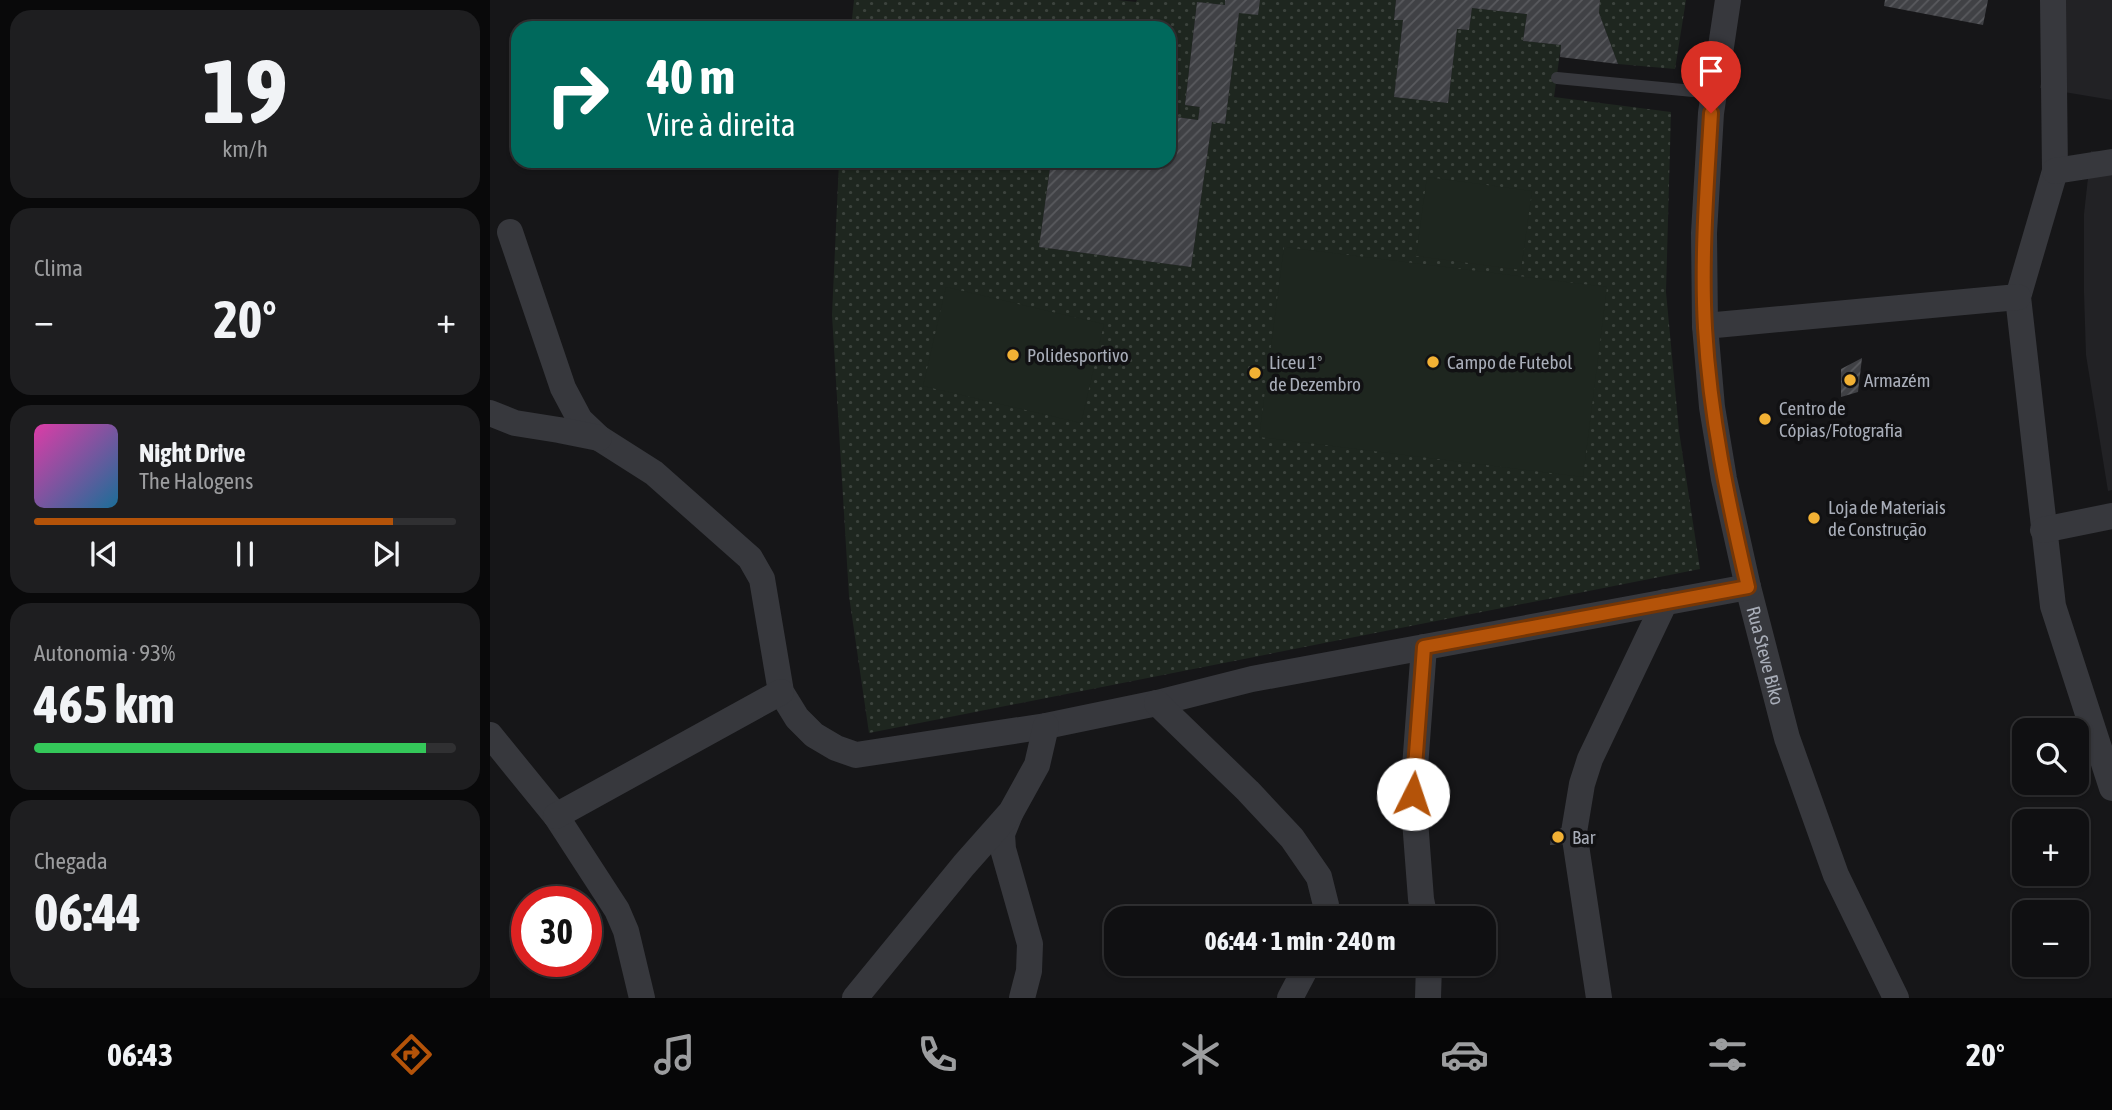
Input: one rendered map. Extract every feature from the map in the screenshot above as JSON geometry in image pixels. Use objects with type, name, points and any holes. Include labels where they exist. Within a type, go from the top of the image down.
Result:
[{"type":"street","name":"Rua Steve Biko","points":[[1728,0],[1711,113],[1704,233],[1705,326],[1712,407],[1724,479],[1748,587],[1787,738],[1836,875],[1896,998]]},
{"type":"street","points":[[2053,0],[2055,171],[2018,298],[2053,606],[2112,788]]},
{"type":"street","points":[[2055,171],[2112,162]]},
{"type":"street","points":[[510,232],[563,388],[580,420],[599,438],[654,473],[750,558],[762,579],[781,692],[797,718],[814,735],[836,748],[856,755],[1046,726],[1157,703],[1252,679],[1748,587]]},
{"type":"street","points":[[1705,326],[2018,298]]},
{"type":"street","points":[[490,413],[516,423],[599,438]]},
{"type":"street","points":[[2043,530],[2112,516]]},
{"type":"street","points":[[1599,998],[1574,832],[1582,784],[1590,759],[1665,602]]},
{"type":"street","points":[[1422,906],[1413,794],[1424,647]]},
{"type":"street","points":[[556,816],[781,692]]},
{"type":"street","points":[[1157,703],[1248,791],[1292,838],[1319,877],[1326,906]]},
{"type":"street","points":[[1022,998],[1029,971],[1030,944],[1003,849],[1002,834],[1037,765],[1046,726]]},
{"type":"street","points":[[490,735],[556,816],[617,910],[626,931],[642,998]]},
{"type":"street","points":[[855,998],[1011,812]]},
{"type":"street","points":[[1290,998],[1302,976]]},
{"type":"street","points":[[1428,998],[1429,976]]},
{"type":"lane","points":[[1557,78],[1714,93]]},
{"type":"shaded area","points":[[854,0],[1225,0],[1225,5],[1197,2],[1185,105],[1200,107],[1198,120],[1176,117],[1176,21],[852,21]]},
{"type":"shaded area","name":"Liceu 1º de Dezembro","points":[[1260,0],[1396,0],[1394,19],[1403,20],[1394,97],[1448,103],[1457,29],[1469,30],[1472,8],[1527,14],[1523,41],[1561,45],[1554,97],[1671,112],[1666,292],[1679,431],[1700,569],[869,733],[849,596],[832,315],[839,168],[1050,168],[1039,247],[1191,267],[1212,122],[1225,124],[1239,13]]},
{"type":"shaded area","points":[[1600,0],[1686,0],[1675,69],[1618,64],[1599,13]]},
{"type":"shaded area","points":[[2056,0],[2112,0],[2112,100],[2040,88]]},
{"type":"shaded area","points":[[2091,151],[2112,153],[2112,490],[2108,491],[2086,355],[2084,214]]},
{"type":"shaded area","points":[[1427,177],[1532,191],[1521,270],[1416,256]]},
{"type":"shaded area","name":"Campo de Futebol","points":[[1284,247],[1607,287],[1583,477],[1259,437]]},
{"type":"shaded area","name":"Polidesportivo","points":[[946,287],[1104,324],[1081,423],[923,386]]},
{"type":"building","points":[[1225,0],[1260,0],[1258,15],[1239,13],[1225,124],[1212,122],[1191,267],[1039,247],[1050,168],[1176,168],[1176,117],[1198,120],[1200,107],[1185,105],[1197,2],[1225,5]]},
{"type":"building","points":[[1396,0],[1600,0],[1599,13],[1618,64],[1560,57],[1561,45],[1523,41],[1527,14],[1472,8],[1469,30],[1457,29],[1448,103],[1394,97],[1403,20],[1394,20]]},
{"type":"building","points":[[1885,0],[1988,0],[1983,25],[1884,6]]},
{"type":"building","name":"Armazém","points":[[1862,358],[1858,392],[1841,397],[1841,369]]},
{"type":"building","name":"Bar","points":[[1563,828],[1565,844],[1550,845],[1552,831]]},
{"type":"place","name":"Polidesportivo","points":[[1013,355]]},
{"type":"place","name":"Campo de Futebol","points":[[1433,362]]},
{"type":"place","name":"Liceu 1º de Dezembro","points":[[1255,373]]},
{"type":"place","name":"Armazém","points":[[1850,380]]},
{"type":"place","name":"Centro de Cópias/Fotografia","points":[[1765,419]]},
{"type":"place","name":"Loja de Materiais de Construção","points":[[1814,518]]},
{"type":"place","name":"Bar","points":[[1558,837]]},
{"type":"route","points":[[1413,794],[1424,647],[1748,587],[1724,479],[1712,407],[1705,326],[1704,233],[1711,113]]}]
